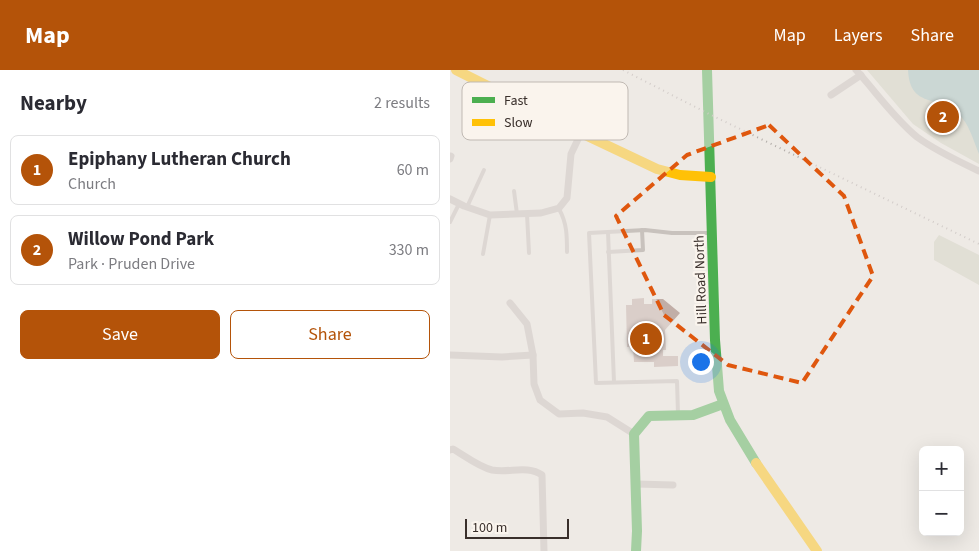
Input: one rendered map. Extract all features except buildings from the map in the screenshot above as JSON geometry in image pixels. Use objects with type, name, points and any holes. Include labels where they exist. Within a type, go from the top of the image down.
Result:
[{"type":"main road","points":[[456,70],[480,82]]},
{"type":"main road","name":"Hill Road North","points":[[707,70],[719,391],[730,420],[745,447],[817,551]]},
{"type":"main road","points":[[595,140],[633,159],[668,173],[711,177]]},
{"type":"main road","points":[[636,551],[634,434],[649,416],[678,416],[703,412],[723,404]]},
{"type":"street","points":[[831,95],[859,73],[896,116],[917,136],[944,154],[979,171]]},
{"type":"street","points":[[450,199],[490,215],[541,213],[558,208],[568,198],[571,154],[578,140]]},
{"type":"street","points":[[510,303],[527,324],[533,355],[534,384],[540,400],[559,414],[607,417],[634,434]]},
{"type":"street","points":[[450,355],[502,357],[533,355]]},
{"type":"street","points":[[450,450],[454,449],[490,470],[534,469],[542,475],[544,551]]},
{"type":"street","points":[[636,484],[673,485]]},
{"type":"lane","points":[[467,207],[484,170]]},
{"type":"lane","points":[[514,191],[517,214]]},
{"type":"lane","points":[[450,222],[459,204]]},
{"type":"lane","points":[[558,208],[565,222],[568,252]]},
{"type":"lane","points":[[527,214],[529,254]]},
{"type":"lane","points":[[483,254],[490,215]]},
{"type":"lane","points":[[608,252],[643,250],[642,230]]},
{"type":"lane","points":[[678,416],[677,381],[596,383],[589,233],[642,230],[672,233],[712,233]]},
{"type":"lane","points":[[608,232],[614,382]]},
{"type":"highlighted area","points":[[769,125],[844,196],[873,276],[802,383],[728,365],[664,315],[616,216],[687,155]]},
{"type":"green space","points":[[867,70],[979,70],[979,164],[941,143],[913,124]]},
{"type":"green space","points":[[939,235],[979,255],[979,285],[934,260],[934,242]]},
{"type":"water","points":[[908,70],[979,70],[979,154],[965,121],[948,108],[918,95],[913,90]]},
{"type":"railway","points":[[623,70],[709,114],[979,244]]},
{"type":"traffic: fast","points":[[707,70],[715,340],[719,391],[730,420],[756,463]]},
{"type":"traffic: fast","points":[[636,551],[634,434],[649,416],[693,415],[723,404]]},
{"type":"traffic: slow","points":[[456,70],[480,82]]},
{"type":"traffic: slow","points":[[596,140],[657,169],[680,175],[711,177]]},
{"type":"traffic: slow","points":[[756,463],[817,551]]},
{"type":"place","name":"Willow Pond Park","points":[[943,117]]},
{"type":"place","name":"Epiphany Lutheran Church","points":[[646,339]]}]
